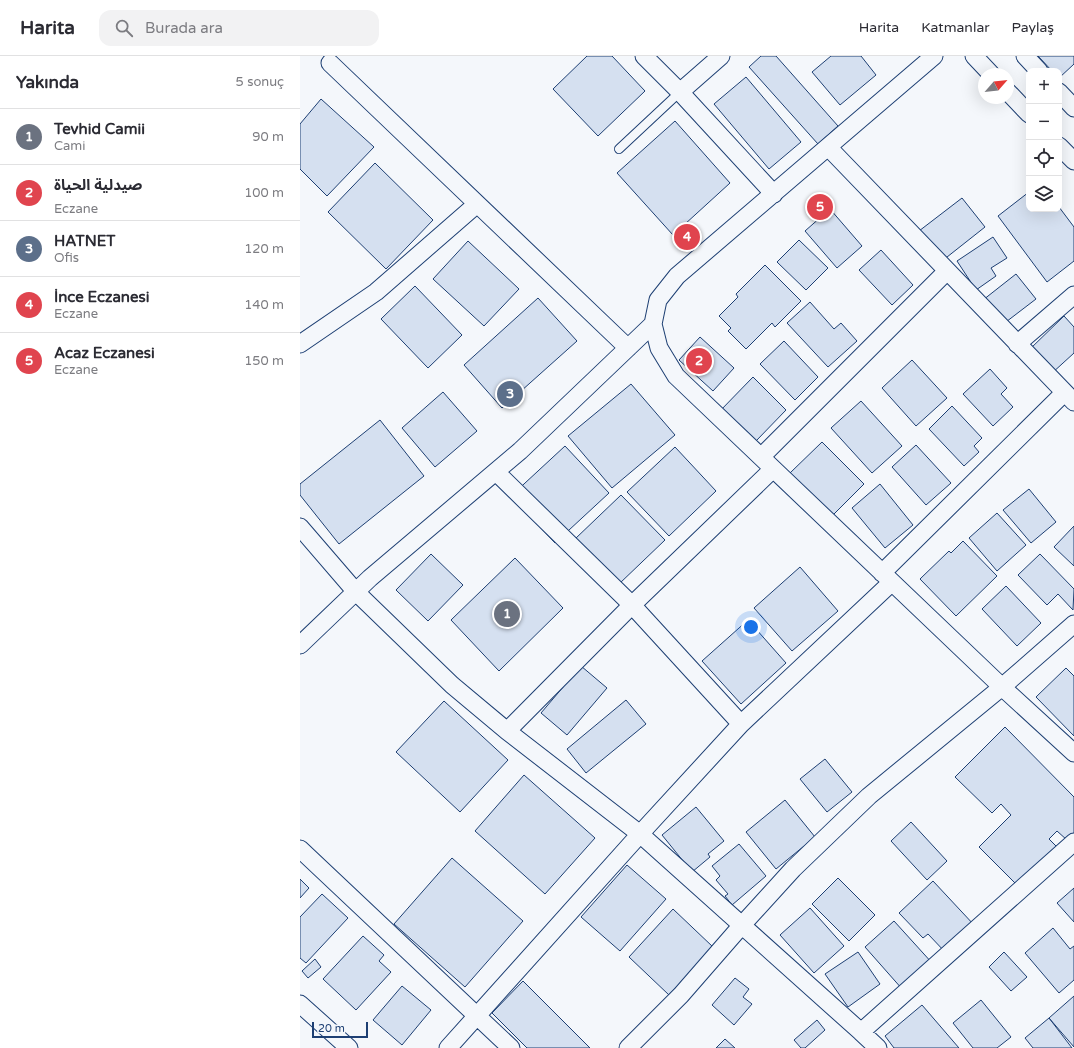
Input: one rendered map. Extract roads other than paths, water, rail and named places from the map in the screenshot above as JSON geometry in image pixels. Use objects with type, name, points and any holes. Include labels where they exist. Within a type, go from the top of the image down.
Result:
[{"type":"street","points":[[644,56],[680,92],[774,194]]},
{"type":"street","points":[[680,92],[721,56]]},
{"type":"street","points":[[934,56],[677,276],[658,300],[653,324],[659,348],[676,376],[1002,687],[1074,753]]},
{"type":"street","points":[[974,56],[985,68]]},
{"type":"street","points":[[1025,56],[1036,68]]},
{"type":"street","points":[[330,63],[628,348]]},
{"type":"street","points":[[1062,95],[1074,108]]},
{"type":"street","points":[[1014,98],[1026,111]]},
{"type":"street","points":[[448,1048],[741,724],[887,577],[1069,398],[828,148]]},
{"type":"street","points":[[1062,149],[1074,162]]},
{"type":"street","points":[[300,344],[376,292],[477,204]]},
{"type":"street","points":[[761,457],[947,271]]},
{"type":"street","points":[[1017,344],[1074,295]]},
{"type":"street","points":[[300,645],[370,578],[520,451],[653,324]]},
{"type":"street","points":[[507,731],[632,605],[773,468]]},
{"type":"street","points":[[496,472],[632,605],[741,724]]},
{"type":"street","points":[[300,527],[356,592],[452,685],[507,731],[640,834],[878,1048]]},
{"type":"street","points":[[632,1047],[681,996],[742,925],[793,869],[869,796],[1002,687],[1074,624]]},
{"type":"street","points":[[861,1032],[1074,842]]},
{"type":"street","points":[[300,849],[511,1048]]},
{"type":"street","points":[[300,1004],[349,1048]]},
{"type":"lane","points":[[619,149],[680,92]]},
{"type":"place","name":"Acaz Eczanesi","points":[[820,207]]},
{"type":"place","name":"İnce Eczanesi","points":[[687,237]]},
{"type":"place","name":"صيدلية الحياة","points":[[699,361]]},
{"type":"place","name":"HATNET","points":[[510,394]]},
{"type":"place","name":"Tevhid Camii","points":[[507,614]]}]
